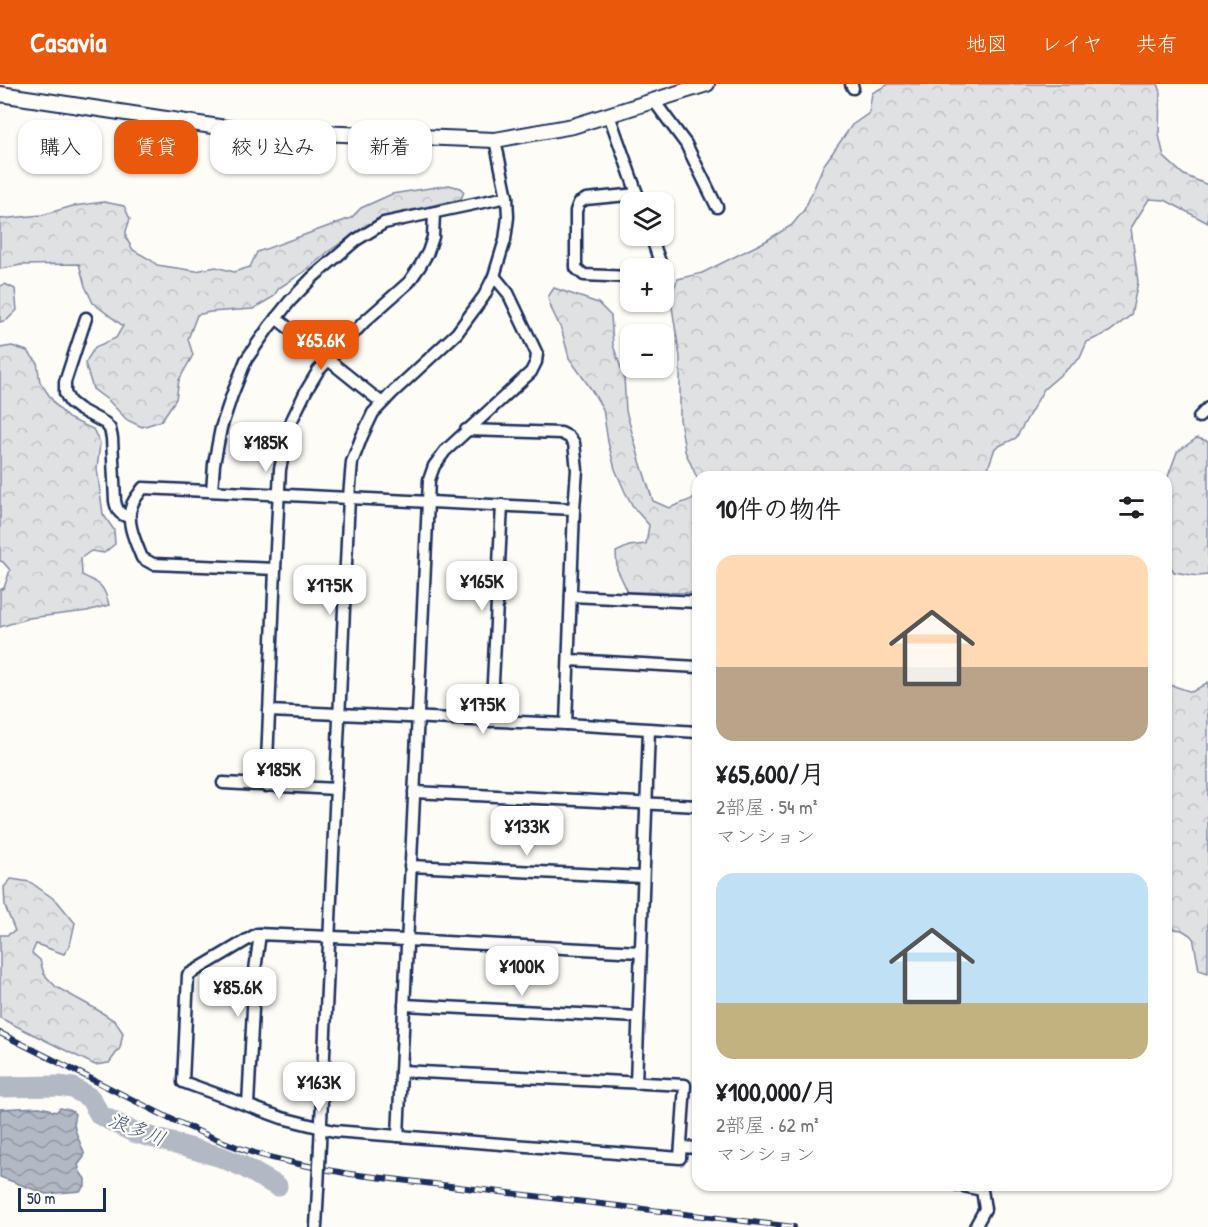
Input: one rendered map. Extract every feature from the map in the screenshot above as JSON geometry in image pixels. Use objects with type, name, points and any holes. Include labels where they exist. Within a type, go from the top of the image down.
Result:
[{"type":"street","points":[[0,94],[240,130],[495,140],[573,126],[707,84]]},
{"type":"street","points":[[654,101],[686,144],[717,207]]},
{"type":"street","points":[[609,115],[636,192]]},
{"type":"street","points":[[316,1227],[352,462],[373,414],[392,393],[457,333],[484,296],[494,276],[505,240],[508,218],[507,197],[495,140]]},
{"type":"street","points":[[212,491],[214,464],[221,428],[246,360],[276,318],[313,277],[356,240],[384,224],[507,197]]},
{"type":"street","points":[[620,198],[586,199],[579,203],[576,211],[576,268],[584,275],[620,277]]},
{"type":"street","points":[[266,786],[280,469],[291,422],[318,371],[364,322],[409,282],[420,266],[433,237],[434,213]]},
{"type":"street","points":[[398,1136],[429,480],[434,466],[445,451],[531,372],[536,363],[537,354],[508,293],[494,276]]},
{"type":"street","points":[[86,318],[65,382],[65,393],[70,402],[105,423],[110,429],[115,501],[117,510],[129,517]]},
{"type":"street","points":[[276,318],[382,404]]},
{"type":"street","points":[[1199,417],[1208,408]]},
{"type":"street","points":[[466,430],[561,433],[569,437],[574,444],[577,471],[566,724]]},
{"type":"street","points":[[275,570],[153,564],[142,558],[135,541],[129,517],[131,506],[143,488],[349,496],[574,509]]},
{"type":"street","points":[[491,721],[502,505]]},
{"type":"street","points":[[571,596],[692,602]]},
{"type":"street","points":[[568,660],[692,667]]},
{"type":"street","points":[[269,711],[692,732]]},
{"type":"street","points":[[636,1083],[649,730]]},
{"type":"street","points":[[223,783],[336,789]]},
{"type":"street","points":[[414,792],[692,806]]},
{"type":"street","points":[[410,866],[643,877]]},
{"type":"street","points":[[401,1071],[685,1085],[680,1158],[334,1131],[282,1118],[183,1082],[189,975],[257,934],[640,952]]},
{"type":"street","points":[[248,1105],[255,970],[260,934]]},
{"type":"street","points":[[404,1005],[638,1017]]},
{"type":"street","points":[[681,1147],[692,1148]]},
{"type":"street","points":[[975,1227],[985,1209],[982,1191]]},
{"type":"green space","points":[[889,84],[1158,84],[1160,89],[1159,135],[1164,157],[1184,175],[1208,185],[1208,223],[1165,200],[1149,199],[1131,228],[1138,282],[1131,315],[1109,332],[1087,342],[1080,358],[1044,389],[1016,438],[995,448],[987,471],[694,471],[685,451],[680,419],[680,357],[673,312],[674,288],[678,279],[702,273],[764,242],[792,225],[804,210],[823,166],[852,125],[869,113],[872,93]]},
{"type":"green space","points":[[449,185],[460,188],[464,192],[461,199],[380,217],[329,251],[304,272],[279,288],[273,297],[253,309],[197,315],[188,339],[193,355],[179,380],[176,399],[161,421],[142,427],[127,420],[109,401],[93,389],[85,363],[95,347],[116,338],[123,326],[93,303],[79,264],[21,265],[0,269],[0,219],[42,215],[73,206],[104,202],[124,206],[130,219],[126,238],[133,250],[157,265],[196,271],[216,267],[234,272],[250,267],[257,252],[351,218],[361,208],[392,194]]},
{"type":"green space","points":[[5,284],[15,289],[17,310],[7,320],[0,322],[0,286]]},
{"type":"green space","points":[[554,288],[598,303],[611,316],[613,345],[620,365],[620,378],[624,378],[626,411],[653,501],[669,508],[692,499],[692,593],[628,592],[617,569],[616,552],[629,546],[646,544],[649,525],[634,508],[625,492],[615,469],[603,409],[569,358],[562,331],[548,297]]},
{"type":"green space","points":[[12,346],[27,351],[37,362],[40,382],[68,418],[93,429],[100,443],[97,469],[103,514],[114,530],[115,544],[104,553],[91,551],[81,558],[82,575],[101,586],[109,605],[87,611],[29,618],[0,627],[0,590],[4,588],[10,570],[0,561],[0,348]]},
{"type":"green space","points":[[1197,438],[1208,441],[1208,575],[1197,576],[1174,572],[1172,569],[1172,471],[1170,471],[1177,452]]},
{"type":"green space","points":[[1208,682],[1208,973],[1199,970],[1193,937],[1182,930],[1172,929],[1172,686],[1192,692]]},
{"type":"green space","points":[[11,879],[30,882],[57,901],[75,923],[70,945],[64,954],[36,944],[32,953],[40,960],[44,974],[56,987],[115,1021],[123,1033],[120,1048],[109,1063],[95,1065],[0,1018],[0,935],[7,935],[15,931],[5,906],[4,887]]},
{"type":"water","points":[[39,1107],[56,1112],[60,1108],[66,1109],[75,1114],[75,1129],[84,1153],[78,1165],[85,1179],[85,1186],[80,1191],[46,1194],[0,1177],[0,1109]]},
{"type":"waterway","name":"浪多川","points":[[0,1087],[59,1086],[73,1088],[90,1098],[100,1115],[133,1132],[221,1157],[277,1186]]},
{"type":"railway","points":[[0,1033],[167,1117],[235,1146],[281,1160],[350,1174],[794,1227]]}]
